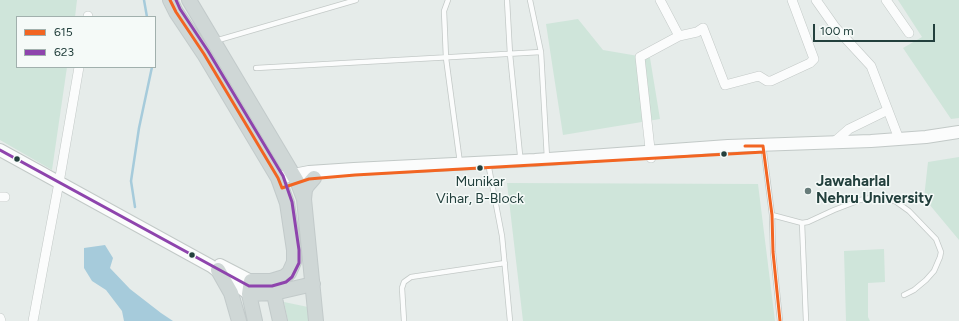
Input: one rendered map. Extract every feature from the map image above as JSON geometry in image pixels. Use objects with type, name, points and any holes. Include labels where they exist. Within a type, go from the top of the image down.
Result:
[{"type":"main road","points":[[170,0],[176,12],[204,54],[280,183],[287,203],[294,250],[294,262],[289,273],[272,287]]},
{"type":"main road","points":[[189,0],[295,179],[304,199]]},
{"type":"main road","points":[[314,178],[305,190],[304,199],[316,321]]},
{"type":"main road","points":[[221,273],[231,293],[238,321]]},
{"type":"main road","points":[[256,321],[249,285],[272,287],[313,284]]},
{"type":"main road","points":[[272,287],[280,321]]},
{"type":"street","points":[[660,0],[679,36]]},
{"type":"street","points":[[650,155],[640,57],[679,36],[697,32],[703,28],[725,85],[759,76],[767,81],[770,81],[810,63],[814,59],[792,0]]},
{"type":"street","points":[[816,0],[835,27],[871,66],[899,139]]},
{"type":"street","points":[[886,0],[909,33]]},
{"type":"street","points":[[33,321],[60,180],[79,68]]},
{"type":"street","points":[[833,143],[849,129],[888,110]]},
{"type":"street","points":[[764,149],[926,137],[959,132]]},
{"type":"street","points":[[280,183],[347,170],[460,163],[548,161],[650,155],[728,146],[806,151],[901,147],[959,139]]},
{"type":"street","points":[[0,144],[221,273],[249,285]]},
{"type":"street","points":[[0,150],[142,220],[249,285]]},
{"type":"street","points":[[295,179],[489,168],[548,161]]},
{"type":"lane","points":[[214,42],[356,0]]},
{"type":"lane","points":[[448,0],[444,11],[446,58],[460,163]]},
{"type":"lane","points":[[507,0],[510,54],[520,155]]},
{"type":"lane","points":[[530,0],[541,52],[548,161]]},
{"type":"lane","points":[[256,68],[541,52]]},
{"type":"lane","points":[[764,149],[772,215],[773,252],[780,321]]},
{"type":"lane","points":[[489,168],[505,263],[510,321]]},
{"type":"lane","points":[[772,215],[802,223],[814,220],[848,204],[872,198],[895,201],[902,205],[936,239],[941,252],[934,271],[914,290],[904,295]]},
{"type":"lane","points":[[802,223],[806,321]]},
{"type":"lane","points":[[404,321],[402,288],[404,282],[411,277],[505,263]]},
{"type":"green space","points":[[0,0],[77,0],[75,16],[16,16],[16,68],[67,68],[52,170],[0,140]]},
{"type":"green space","points":[[898,0],[959,0],[959,118],[951,119],[903,48],[922,37]]},
{"type":"green space","points":[[578,19],[603,50],[650,58],[660,119],[563,135],[546,24]]},
{"type":"green space","points":[[959,157],[959,240],[924,198],[928,162]]},
{"type":"green space","points":[[507,183],[758,184],[775,321],[523,321]]},
{"type":"green space","points":[[884,249],[885,282],[868,283],[868,317],[870,321],[846,321],[844,251]]},
{"type":"green space","points":[[284,302],[308,307],[309,321],[288,321]]},
{"type":"water","points":[[105,245],[113,258],[110,268],[130,289],[173,321],[124,321],[122,311],[106,290],[92,281],[84,268],[84,248]]},
{"type":"waterway","points":[[144,0],[147,16]]},
{"type":"waterway","points":[[135,207],[131,181],[139,128],[152,68]]},
{"type":"transit line","name":"615","points":[[170,0],[278,178],[282,188],[309,179],[355,175],[764,152]]},
{"type":"transit line","name":"623","points":[[0,150],[249,286],[272,286],[286,282],[292,277],[299,263],[299,250],[292,202],[283,176],[208,51],[180,9],[176,0]]},
{"type":"transit line","name":"615","points":[[745,146],[763,146],[772,215],[773,252],[780,321]]},
{"type":"place","name":"Munikar Vihar, B-Block","points":[[480,168]]},
{"type":"place","name":"Jawaharlal Nehru University","points":[[808,191]]}]
